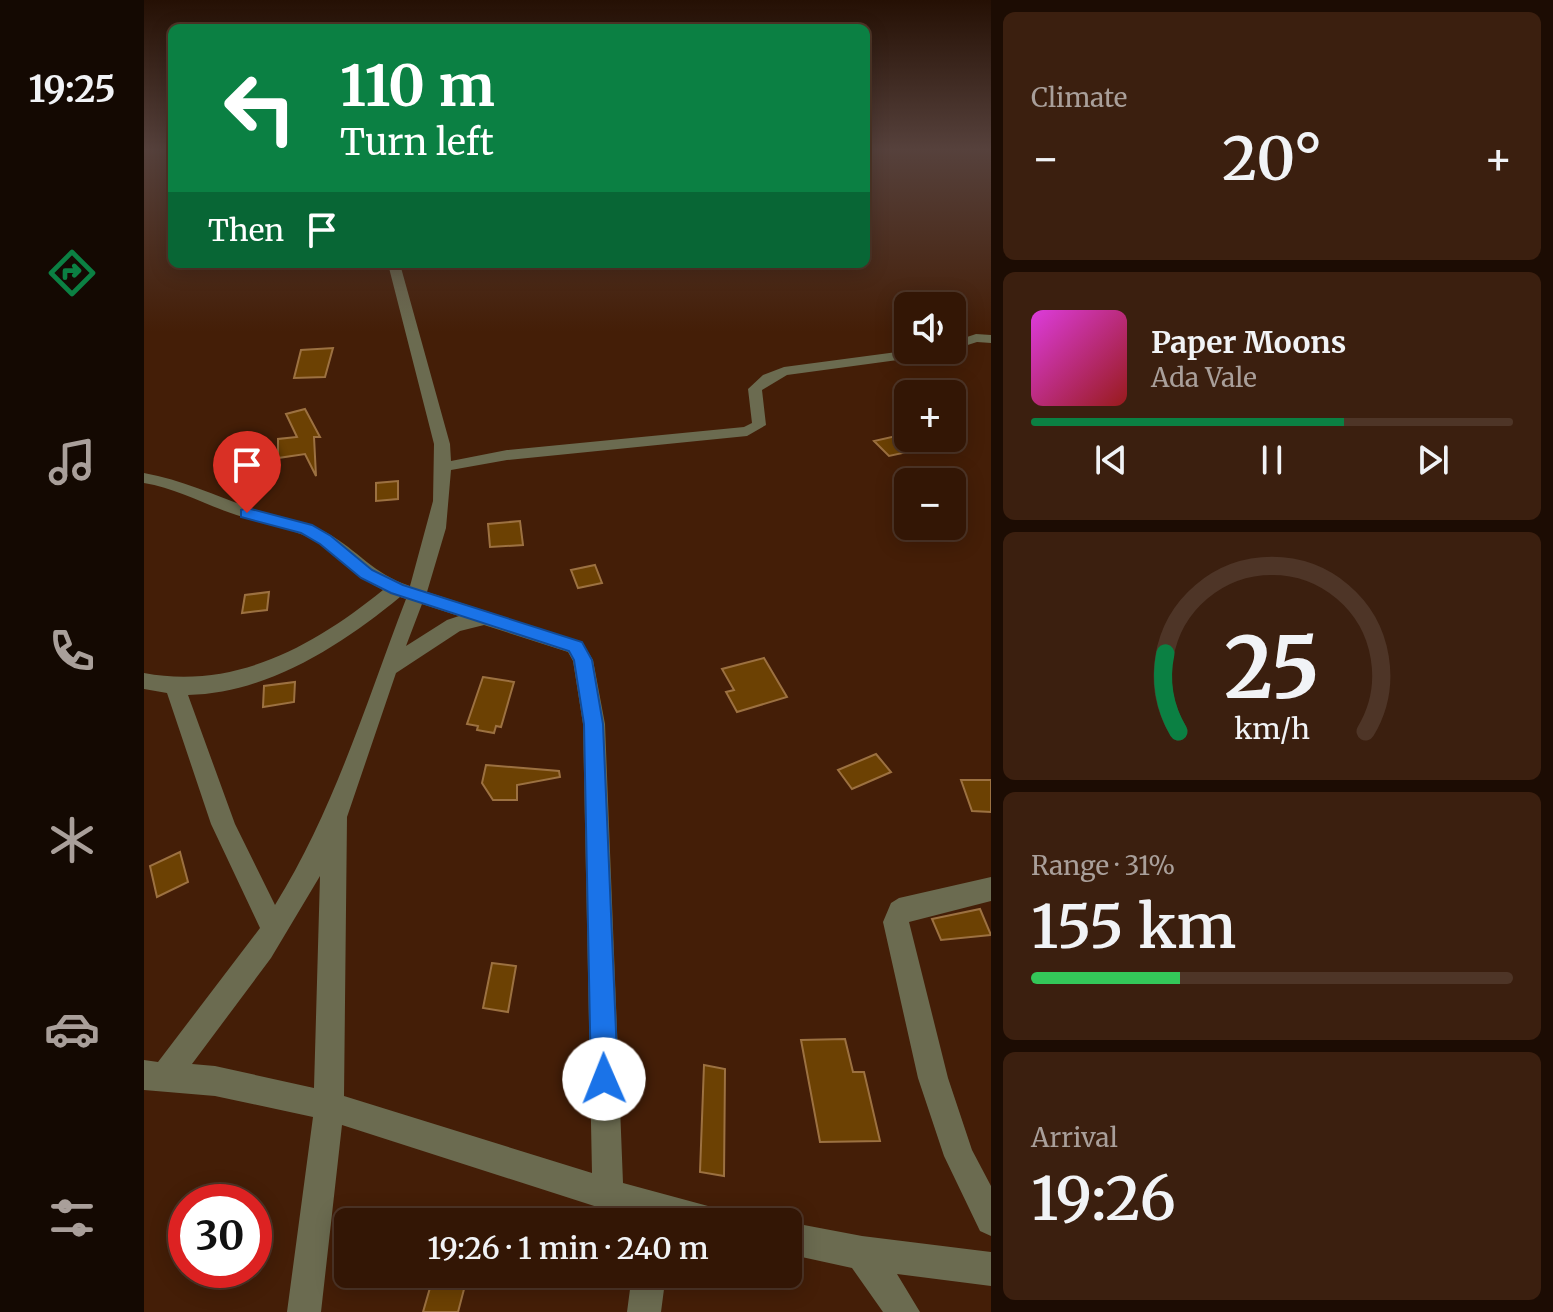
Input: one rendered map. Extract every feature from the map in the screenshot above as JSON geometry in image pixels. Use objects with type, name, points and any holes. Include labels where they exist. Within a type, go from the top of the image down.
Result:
[{"type":"street","points":[[155,1075],[251,965],[296,895],[338,811],[389,668],[407,592],[443,513],[442,444],[395,268]]},
{"type":"street","points":[[966,341],[991,339]]},
{"type":"street","points":[[444,467],[507,455],[747,431],[759,425],[762,416],[754,400],[762,379],[784,371],[894,356]]},
{"type":"street","points":[[144,478],[193,489],[247,513],[306,529],[326,540],[366,574],[407,592],[575,647],[583,660],[590,690],[608,1193]]},
{"type":"street","points":[[144,681],[175,687],[229,681],[285,661],[407,592]]},
{"type":"street","points":[[389,668],[454,625],[482,618]]},
{"type":"street","points":[[175,687],[223,824],[244,873],[274,929]]},
{"type":"street","points":[[304,1312],[329,1106],[331,891],[338,811]]},
{"type":"street","points":[[991,889],[908,907],[900,912],[896,922],[933,1078],[959,1156],[991,1220]]},
{"type":"street","points":[[155,1075],[215,1081],[329,1106],[608,1193],[639,1208]]},
{"type":"street","points":[[802,1241],[862,1253],[991,1269]]},
{"type":"street","points":[[862,1253],[903,1312]]},
{"type":"street","points":[[644,1312],[647,1288]]},
{"type":"building","points":[[333,348],[325,377],[294,378],[301,350]]},
{"type":"building","points":[[305,409],[320,437],[314,437],[316,476],[305,454],[278,458],[278,439],[297,437],[286,414]]},
{"type":"building","points":[[894,436],[894,452],[907,452],[889,456],[874,441]]},
{"type":"building","points":[[398,481],[398,499],[376,501],[376,483]]},
{"type":"building","points":[[520,521],[523,545],[490,547],[488,524]]},
{"type":"building","points":[[595,565],[602,583],[578,588],[571,570]]},
{"type":"building","points":[[269,592],[267,610],[242,613],[245,595]]},
{"type":"building","points":[[764,658],[787,697],[737,712],[726,692],[734,690],[722,669]]},
{"type":"building","points":[[483,677],[514,682],[501,727],[496,726],[494,733],[477,730],[478,726],[467,724]]},
{"type":"building","points":[[295,682],[294,702],[263,707],[264,686]]},
{"type":"building","points":[[876,754],[891,772],[852,789],[838,770]]},
{"type":"building","points":[[486,765],[559,771],[560,777],[517,785],[517,800],[493,800],[482,783]]},
{"type":"building","points":[[961,780],[991,780],[991,812],[972,811]]},
{"type":"building","points":[[180,852],[188,882],[157,897],[150,866]]},
{"type":"building","points":[[980,909],[991,935],[941,940],[932,919]]},
{"type":"building","points":[[492,963],[516,966],[508,1012],[483,1008]]},
{"type":"building","points":[[845,1039],[853,1072],[864,1072],[880,1141],[820,1142],[801,1040]]},
{"type":"building","points":[[704,1065],[725,1069],[724,1176],[700,1172]]},
{"type":"building","points":[[430,1288],[464,1288],[458,1312],[423,1312]]},
{"type":"route","points":[[247,513],[306,529],[326,540],[366,574],[397,589],[482,618],[559,639],[575,647],[583,660],[594,724],[604,1079]]}]
